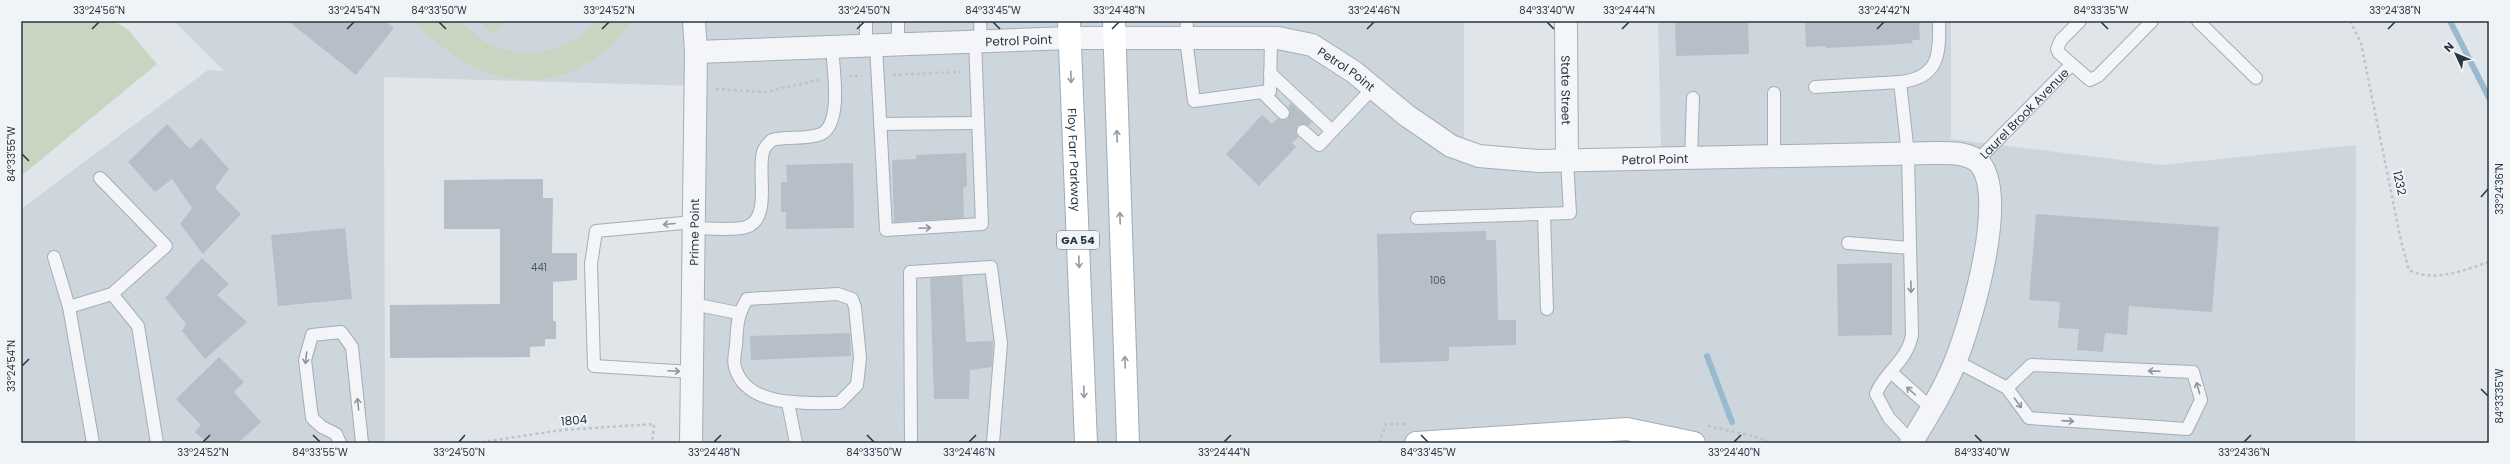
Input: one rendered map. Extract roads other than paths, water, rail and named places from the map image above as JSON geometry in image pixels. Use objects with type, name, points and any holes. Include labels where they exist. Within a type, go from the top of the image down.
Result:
[{"type":"main road","name":"Floy Farr Parkway","points":[[1069,29],[1086,443]]},
{"type":"main road","points":[[1114,29],[1128,443]]},
{"type":"main road","points":[[1416,443],[1626,429],[1694,443]]},
{"type":"street","name":"Prime Point","points":[[691,443],[696,52],[694,21]]},
{"type":"street","name":"State Street","points":[[1566,21],[1567,160]]},
{"type":"street","name":"Petrol Point","points":[[696,52],[898,44],[979,34],[1069,29],[1186,30],[1271,38],[1312,44],[1373,88],[1406,115],[1451,146],[1479,156],[1539,161],[1956,154],[1977,161]]},
{"type":"street","points":[[1911,442],[1956,361],[1977,295],[1989,228],[1989,191],[1977,161]]},
{"type":"lane","points":[[866,21],[878,76],[886,230],[982,224],[976,71],[979,34]]},
{"type":"lane","points":[[898,21],[898,44]]},
{"type":"lane","points":[[1815,87],[1900,82],[1924,77],[1935,62],[1938,54],[1939,21]]},
{"type":"lane","name":"Laurel Brook Avenue","points":[[2080,21],[2061,40],[2057,49],[2071,65],[2085,77],[2094,79],[2152,21]]},
{"type":"lane","points":[[2198,21],[2256,78]]},
{"type":"lane","points":[[1186,30],[1194,100],[1270,91],[1271,38]]},
{"type":"lane","points":[[692,372],[594,366],[591,264],[596,231],[645,226],[694,225],[745,228],[755,223],[761,211],[760,167],[763,150],[772,140],[821,134],[828,127],[835,114],[832,47]]},
{"type":"lane","name":"Laurel Brook Avenue","points":[[1977,161],[2071,65]]},
{"type":"lane","points":[[1270,73],[1332,132]]},
{"type":"lane","points":[[1900,82],[1908,154],[1912,335],[1910,347],[1892,373],[1879,386],[1876,394],[1878,402],[1889,418],[1911,442]]},
{"type":"lane","points":[[1303,131],[1319,145],[1373,88]]},
{"type":"lane","points":[[1262,92],[1283,112]]},
{"type":"lane","points":[[1774,92],[1774,156]]},
{"type":"lane","points":[[1691,158],[1693,98]]},
{"type":"lane","points":[[880,124],[978,123]]},
{"type":"lane","points":[[1417,218],[1570,213],[1567,160]]},
{"type":"lane","points":[[69,307],[112,294],[166,246],[100,178]]},
{"type":"lane","points":[[1544,214],[1547,309]]},
{"type":"lane","points":[[1848,243],[1910,248]]},
{"type":"lane","points":[[54,257],[69,307],[93,443]]},
{"type":"lane","points":[[911,443],[910,272],[991,267],[1001,343],[994,443]]},
{"type":"lane","points":[[112,294],[138,326],[157,443]]},
{"type":"lane","points":[[838,294],[852,299],[855,306],[860,358],[857,385],[839,404],[788,403],[752,392],[741,381],[734,366],[738,313],[747,299],[838,294]]},
{"type":"lane","points":[[693,304],[738,313]]},
{"type":"lane","points":[[340,443],[336,434],[322,427],[312,418],[305,360],[312,334],[341,332],[352,346],[362,443]]},
{"type":"lane","points":[[1956,361],[2007,388],[2029,418],[2187,429],[2201,400],[2193,372],[2032,366],[2007,388]]},
{"type":"lane","points":[[1892,373],[1931,408]]},
{"type":"lane","points":[[788,403],[796,443]]},
{"type":"waterway","points":[[2450,21],[2489,98]]},
{"type":"waterway","points":[[1707,356],[1732,422]]}]
